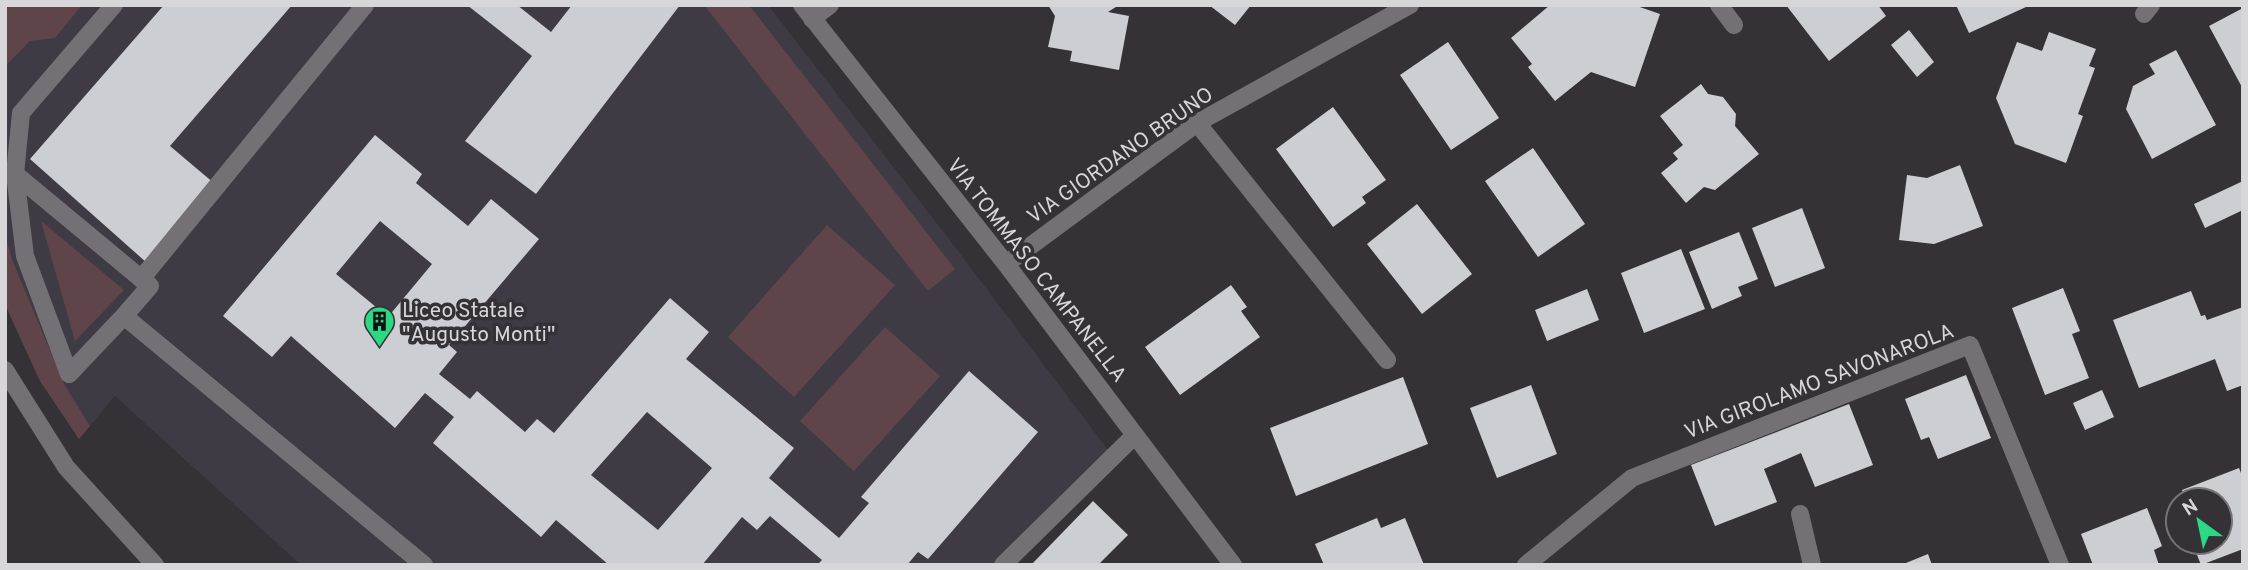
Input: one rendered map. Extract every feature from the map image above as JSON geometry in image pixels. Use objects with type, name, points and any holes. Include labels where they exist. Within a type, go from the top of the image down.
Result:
[{"type":"street","points":[[15,174],[150,286],[69,374],[25,256],[15,174],[21,113],[114,5]]},
{"type":"street","points":[[141,279],[365,5]]},
{"type":"street","points":[[807,12],[830,5]]},
{"type":"street","name":"VIA GIORDANO BRUNO","points":[[1006,264],[1196,123],[1410,5]]},
{"type":"street","points":[[1719,5],[1734,25]]},
{"type":"street","name":"VIA TOMMASO CAMPANELLA","points":[[807,12],[1006,264],[1233,565]]},
{"type":"street","points":[[1196,123],[1387,360]]},
{"type":"street","points":[[124,316],[424,565]]},
{"type":"street","name":"VIA GIROLAMO SAVONAROLA","points":[[1525,565],[1632,478],[1970,345],[2060,565]]},
{"type":"street","points":[[5,370],[66,467],[155,565]]},
{"type":"street","points":[[1003,565],[1135,435]]},
{"type":"street","points":[[1800,514],[1812,565]]},
{"type":"shaded area","points":[[5,5],[768,5],[1108,450],[997,565],[301,565],[115,396],[79,439],[40,381],[5,303]]},
{"type":"shaded area","points":[[18,5],[82,5],[55,38],[30,41],[5,66],[5,8]]},
{"type":"shaded area","points":[[704,5],[749,5],[955,269],[928,291]]},
{"type":"shaded area","points":[[41,221],[124,290],[75,341]]},
{"type":"shaded area","points":[[827,225],[895,285],[794,397],[728,337]]},
{"type":"shaded area","points":[[5,235],[13,262],[64,384],[90,426],[79,439],[40,381],[5,303]]},
{"type":"shaded area","points":[[885,327],[940,376],[854,471],[800,421]]},
{"type":"building","points":[[164,5],[292,5],[170,146],[215,184],[147,263],[30,159]]},
{"type":"building","points":[[467,5],[517,5],[551,32],[572,5],[680,5],[536,194],[465,141],[532,56]]},
{"type":"building","points":[[1048,5],[1119,5],[1108,12],[1129,16],[1119,70],[1070,61],[1072,51],[1048,47],[1055,16]]},
{"type":"building","points":[[1209,5],[1251,5],[1235,25]]},
{"type":"building","points":[[1550,5],[1634,5],[1660,14],[1635,87],[1591,72],[1555,101],[1528,67],[1532,64],[1511,38]]},
{"type":"building","points":[[1786,5],[1878,5],[1886,16],[1829,61]]},
{"type":"building","points":[[1956,5],[2025,5],[2026,7],[1969,33]]},
{"type":"building","points":[[2243,8],[2243,89],[2209,26]]},
{"type":"building","points":[[1909,30],[1934,62],[1917,77],[1891,45]]},
{"type":"building","points":[[2049,32],[2096,49],[2089,66],[2095,68],[2078,114],[2083,116],[2066,163],[2015,144],[1996,98],[2017,42],[2042,51]]},
{"type":"building","points":[[1448,42],[1499,118],[1451,150],[1400,75]]},
{"type":"building","points":[[2176,50],[2216,125],[2152,159],[2126,109],[2133,86],[2155,74],[2149,64]]},
{"type":"building","points":[[1701,84],[1708,94],[1723,97],[1736,114],[1735,126],[1759,154],[1715,190],[1704,187],[1686,203],[1661,173],[1678,159],[1673,153],[1683,145],[1660,116]]},
{"type":"building","points":[[1333,107],[1386,180],[1362,197],[1366,203],[1333,227],[1276,149]]},
{"type":"building","name":"Liceo Statale \"Augusto Monti\"","points":[[375,135],[422,174],[416,183],[468,226],[491,199],[539,239],[449,345],[457,352],[439,374],[470,399],[477,391],[525,432],[537,419],[554,433],[670,298],[709,332],[686,359],[794,448],[769,478],[839,538],[869,503],[861,497],[969,371],[1038,432],[928,559],[918,552],[907,565],[817,565],[822,560],[770,516],[757,530],[742,517],[702,565],[609,565],[556,520],[541,537],[433,443],[454,417],[425,393],[395,428],[291,336],[272,357],[223,316]],"holes":[[[380,221],[432,264],[388,317],[336,274]],[[647,412],[712,468],[658,530],[591,475]]]},
{"type":"building","points":[[1533,148],[1585,224],[1538,257],[1485,181]]},
{"type":"building","points":[[1960,165],[1983,226],[1934,244],[1899,240],[1907,175],[1927,178]]},
{"type":"building","points":[[2243,181],[2243,210],[2205,228],[2194,204]]},
{"type":"building","points":[[1417,204],[1472,274],[1422,314],[1367,244]]},
{"type":"building","points":[[1802,208],[1825,268],[1775,287],[1752,228]]},
{"type":"building","points":[[1739,232],[1758,279],[1738,287],[1742,296],[1712,309],[1689,252]]},
{"type":"building","points":[[1681,249],[1705,309],[1644,333],[1621,273]]},
{"type":"building","points":[[1231,285],[1247,307],[1241,311],[1260,337],[1180,395],[1145,347]]},
{"type":"building","points":[[2063,288],[2080,331],[2072,334],[2089,378],[2045,395],[2012,308]]},
{"type":"building","points":[[1587,289],[1599,320],[1547,341],[1535,310]]},
{"type":"building","points":[[2191,291],[2201,316],[2205,315],[2207,320],[2243,307],[2243,385],[2227,391],[2215,359],[2139,388],[2113,320]]},
{"type":"building","points":[[1966,375],[1991,438],[1938,459],[1929,437],[1921,440],[1905,399]]},
{"type":"building","points":[[1403,377],[1428,444],[1296,496],[1270,428]]},
{"type":"building","points":[[1531,385],[1557,454],[1497,478],[1470,408]]},
{"type":"building","points":[[2102,390],[2114,417],[2085,430],[2073,403]]},
{"type":"building","points":[[1849,404],[1873,465],[1815,487],[1801,453],[1764,469],[1777,502],[1715,526],[1691,465]]},
{"type":"building","points":[[2239,468],[2243,478],[2243,549],[2234,552],[2234,486],[2192,486]]},
{"type":"building","points":[[1093,501],[1128,535],[1098,565],[1031,565]]},
{"type":"building","points":[[2147,508],[2162,546],[2154,550],[2159,565],[2093,565],[2081,534]]},
{"type":"building","points":[[1377,518],[1381,528],[1405,518],[1424,565],[1324,565],[1315,544]]},
{"type":"building","points":[[1928,554],[1932,565],[1901,565]]},
{"type":"building","points":[[2197,556],[2225,556],[2201,565]]},
{"type":"place","name":"Liceo Statale \"Augusto Monti\"","points":[[379,349]]}]
